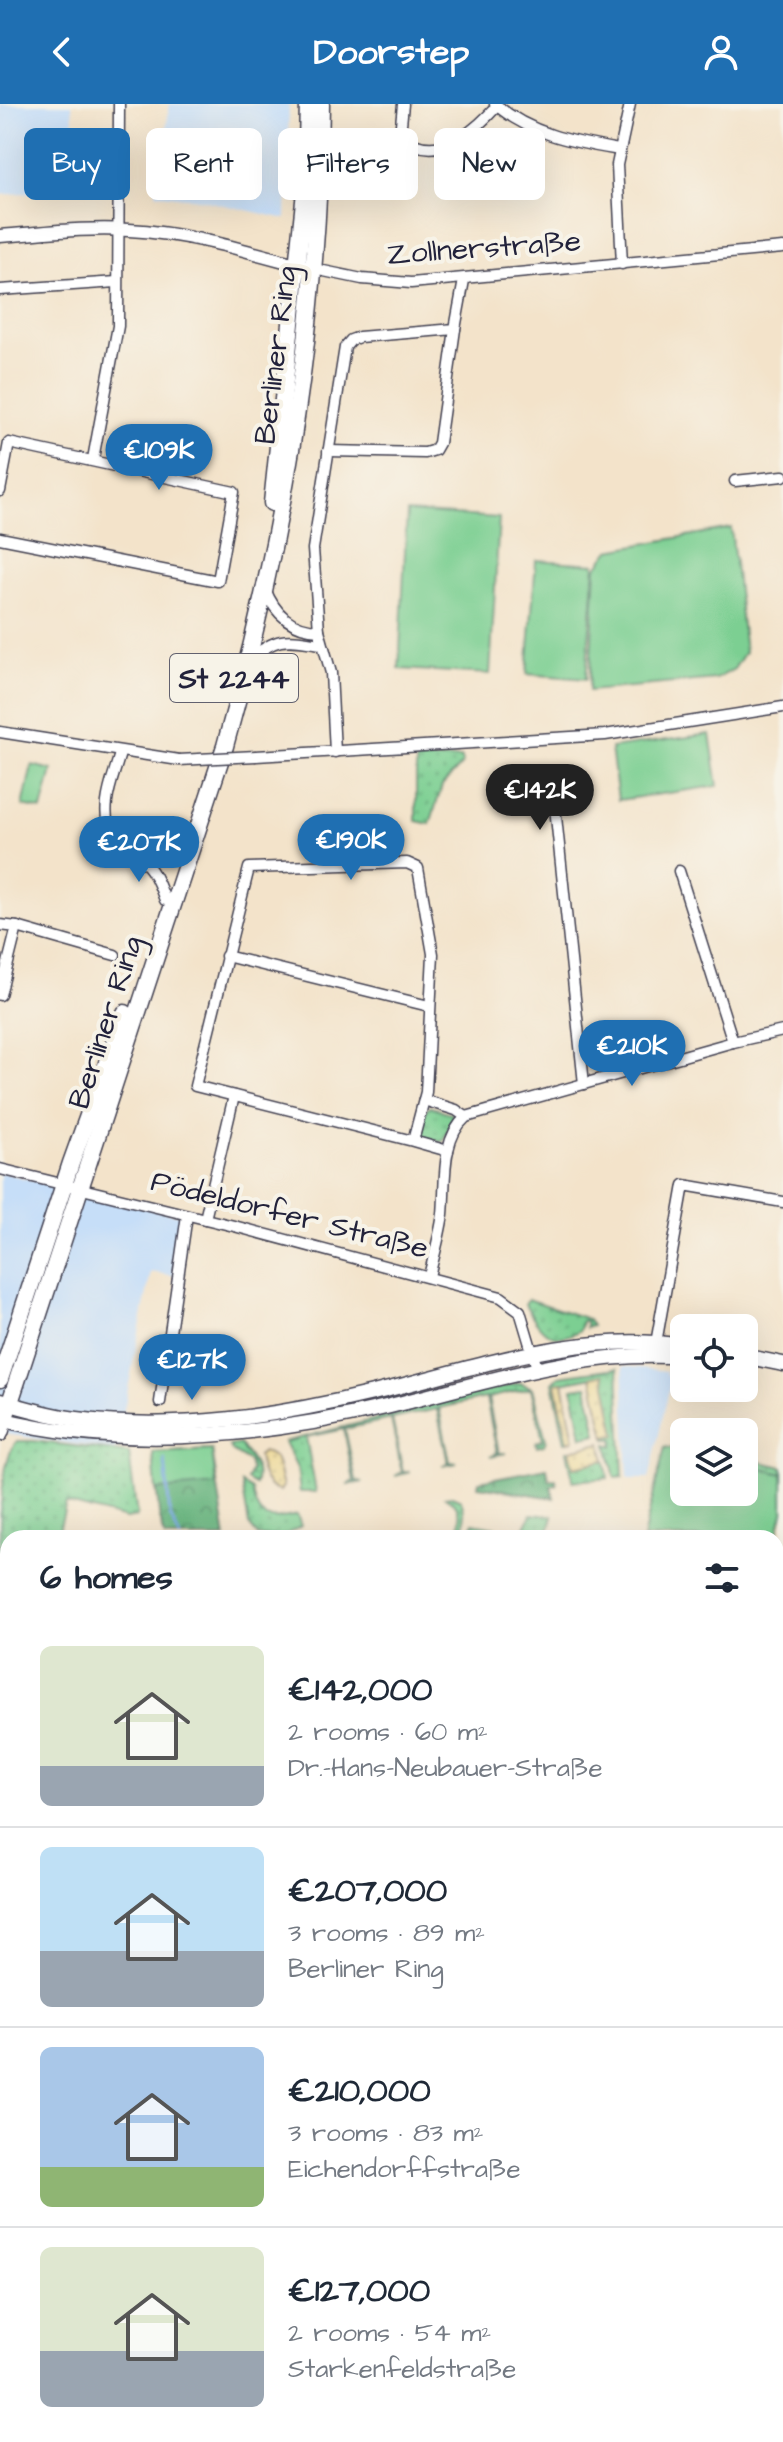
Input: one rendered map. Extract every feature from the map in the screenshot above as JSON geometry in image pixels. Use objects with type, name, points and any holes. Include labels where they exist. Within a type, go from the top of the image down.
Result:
[{"type":"main road","name":"Berliner Ring","points":[[0,1379],[72,1186],[225,746],[248,661],[291,453],[306,267],[308,104]]},
{"type":"main road","name":"Berliner Ring","points":[[3,1415],[72,1186],[185,842],[231,690],[262,554],[320,183],[321,104]]},
{"type":"main road","points":[[3,1415],[150,1424],[235,1418],[355,1397],[533,1352],[602,1343],[656,1348],[670,1352]]},
{"type":"main road","points":[[3,1415],[85,1434],[148,1437],[223,1435],[359,1413],[537,1368],[670,1347]]},
{"type":"main road","points":[[355,1397],[359,1413]]},
{"type":"street","points":[[93,459],[118,326],[119,104]]},
{"type":"street","points":[[401,128],[403,104]]},
{"type":"street","points":[[622,264],[617,193],[619,150],[630,104]]},
{"type":"street","points":[[418,144],[449,146],[465,138],[496,105],[512,118],[544,133],[619,150]]},
{"type":"street","name":"Zollnerstraße","points":[[0,236],[118,229],[182,237],[306,267],[387,281],[464,280],[783,248]]},
{"type":"street","points":[[328,451],[425,453],[435,450],[439,443],[464,280]]},
{"type":"street","points":[[0,290],[117,282]]},
{"type":"street","points":[[335,752],[331,673],[321,644],[313,549],[345,347],[351,340],[455,329]]},
{"type":"street","points":[[0,491],[4,442],[234,492],[218,581],[0,538]]},
{"type":"street","points":[[735,481],[783,476]]},
{"type":"street","points":[[265,589],[284,619],[304,629],[319,630]]},
{"type":"street","points":[[248,661],[277,640],[321,644]]},
{"type":"street","points":[[0,732],[179,760],[605,735],[783,707]]},
{"type":"street","points":[[120,753],[107,801],[110,832],[123,847],[149,867],[165,900]]},
{"type":"street","points":[[555,807],[584,1084]]},
{"type":"street","points":[[136,854],[154,854],[185,842]]},
{"type":"street","points":[[413,1141],[424,1100],[432,941],[420,872],[416,866],[407,863],[249,868],[195,1086],[448,1151]]},
{"type":"street","points":[[679,871],[733,1042]]},
{"type":"street","points":[[0,925],[115,955]]},
{"type":"street","points":[[0,995],[17,927]]},
{"type":"street","points":[[226,956],[429,1006]]},
{"type":"street","points":[[429,1276],[442,1216],[448,1151],[455,1130],[466,1117],[733,1042],[783,1031]]},
{"type":"street","points":[[205,1219],[234,1096]]},
{"type":"street","points":[[424,1100],[456,1110],[466,1117]]},
{"type":"street","name":"Pödeldorfer Straße","points":[[0,1169],[492,1294],[514,1304],[524,1319],[537,1368]]},
{"type":"street","points":[[656,1348],[684,1185],[783,1202]]},
{"type":"street","points":[[160,1402],[187,1215]]},
{"type":"shaded area","points":[[0,104],[72,104],[74,128],[24,128],[24,193],[0,195]]},
{"type":"shaded area","points":[[170,104],[289,104],[288,128],[278,128],[278,200],[286,200],[286,219],[202,200],[262,200],[262,128],[166,128]]},
{"type":"shaded area","points":[[0,1172],[186,1217],[175,1276],[151,1272],[116,1450],[0,1431]]},
{"type":"shaded area","points":[[623,1366],[667,1371],[670,1385],[649,1479],[628,1479]]},
{"type":"green space","points":[[407,512],[499,518],[490,674],[399,669]]},
{"type":"green space","points":[[731,528],[745,652],[734,669],[716,679],[589,691],[596,568],[610,550]]},
{"type":"green space","points":[[536,560],[595,564],[586,679],[527,674]]},
{"type":"green space","points":[[710,734],[718,786],[618,800],[611,748]]},
{"type":"green space","points":[[462,758],[462,764],[442,786],[430,824],[416,821],[416,760]]},
{"type":"green space","points":[[32,765],[52,770],[42,810],[23,806]]},
{"type":"green space","points":[[430,1106],[455,1115],[443,1141],[426,1138],[420,1132],[426,1109]]},
{"type":"green space","points":[[528,1299],[588,1319],[592,1326],[586,1328],[586,1321],[582,1321],[580,1330],[570,1335],[554,1336],[535,1321],[525,1304]]},
{"type":"green space","points":[[618,1368],[623,1477],[615,1478],[607,1444],[613,1446],[614,1439],[605,1437],[616,1434],[604,1375],[556,1384],[568,1442],[565,1442],[553,1382],[559,1376]]},
{"type":"green space","points":[[520,1383],[533,1388],[546,1440],[544,1445],[537,1447],[536,1442],[543,1440],[531,1388],[488,1398],[499,1453],[506,1453],[491,1456],[497,1453],[486,1398],[439,1408],[450,1462],[457,1463],[442,1466],[448,1463],[437,1409],[392,1419],[403,1472],[410,1472],[395,1476],[402,1472],[391,1419],[345,1429],[356,1481],[363,1482],[347,1485],[354,1481],[344,1429],[306,1437],[316,1492],[300,1492],[297,1468],[284,1442]]},
{"type":"green space","points":[[587,1386],[597,1434],[582,1437],[573,1388]]},
{"type":"green space","points":[[17,1441],[33,1441],[129,1453],[137,1517],[126,1519],[66,1503],[59,1530],[1,1530],[4,1476],[11,1450]]},
{"type":"green space","points":[[240,1444],[255,1468],[255,1485],[247,1480],[251,1470],[249,1462],[229,1446]]},
{"type":"green space","points":[[665,1447],[670,1448],[670,1506],[758,1506],[758,1468],[783,1474],[783,1512],[779,1530],[645,1530]]},
{"type":"green space","points":[[212,1450],[225,1530],[163,1530],[153,1453]]},
{"type":"green space","points":[[212,1450],[216,1485],[156,1490],[153,1453]]},
{"type":"green space","points":[[567,1450],[570,1450],[574,1467],[605,1460],[608,1478],[573,1481]]},
{"type":"green space","points":[[758,1461],[783,1467],[783,1474],[758,1468]]},
{"type":"green space","points":[[547,1468],[549,1480],[556,1479],[557,1484],[551,1486],[554,1498],[478,1486],[479,1481]]},
{"type":"green space","points":[[242,1484],[252,1490],[261,1514],[272,1518],[297,1515],[301,1526],[294,1530],[253,1530],[249,1525]]},
{"type":"green space","points":[[445,1497],[461,1500],[464,1530],[459,1530],[456,1505]]},
{"type":"green space","points":[[531,1514],[553,1516],[549,1530],[524,1530]]},
{"type":"green space","points":[[473,1523],[495,1527],[494,1530],[471,1530]]},
{"type":"sand","points":[[604,1374],[616,1435],[605,1437],[592,1377]]},
{"type":"sand","points":[[563,1382],[574,1440],[568,1442],[556,1383]]},
{"type":"sand","points":[[601,1443],[605,1460],[574,1467],[570,1450]]},
{"type":"sand","points":[[263,1452],[276,1461],[283,1486],[280,1491],[271,1487],[264,1478],[258,1456]]},
{"type":"waterway","points":[[165,1460],[170,1516],[176,1530]]}]
